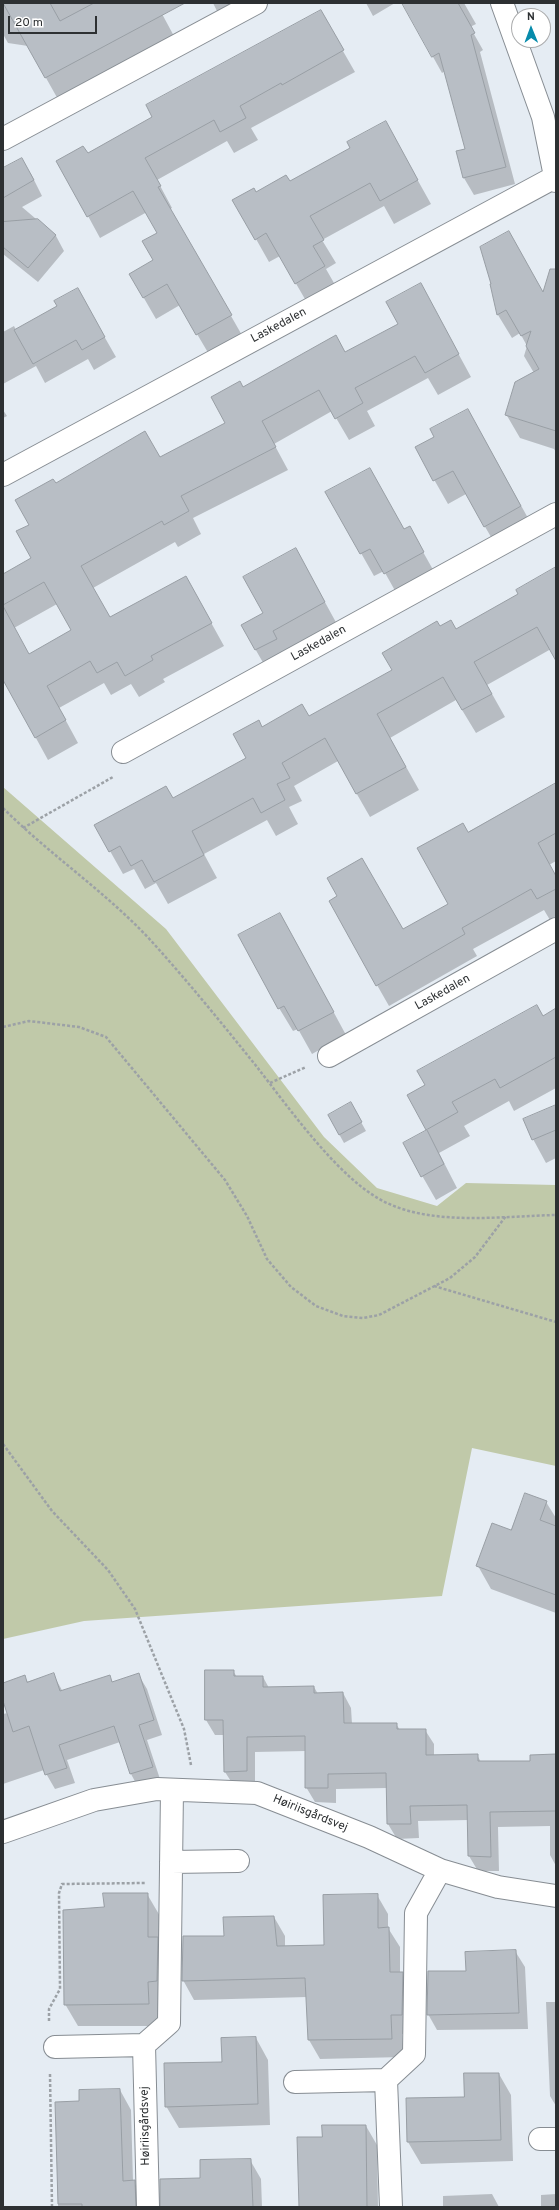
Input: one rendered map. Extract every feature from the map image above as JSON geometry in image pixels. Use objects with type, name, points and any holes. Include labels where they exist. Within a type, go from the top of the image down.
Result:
[{"type":"street","points":[[3,139],[256,3]]},
{"type":"street","name":"Laskedalen","points":[[3,474],[556,179],[549,117],[502,3]]},
{"type":"street","name":"Laskedalen","points":[[123,752],[556,514]]},
{"type":"street","name":"Laskedalen","points":[[329,1056],[556,929]]},
{"type":"street","name":"Høiriisgårdsvej","points":[[3,1832],[94,1800],[157,1789],[257,1793],[369,1837],[440,1870],[498,1887],[556,1896]]},
{"type":"street","points":[[55,2048],[144,2045],[169,2023],[172,1790]]},
{"type":"street","points":[[171,1872],[238,1861]]},
{"type":"street","points":[[295,2082],[386,2080],[414,2054],[416,1913],[440,1870]]},
{"type":"street","name":"Høiriisgårdsvej","points":[[144,2045],[148,2207]]},
{"type":"street","points":[[386,2080],[391,2207]]},
{"type":"path","points":[[23,828],[120,773],[123,752]]},
{"type":"path","points":[[3,808],[23,828],[78,872],[153,943],[348,1174],[365,1190],[386,1203],[414,1213],[443,1217],[556,1215]]},
{"type":"path","points":[[3,1027],[29,1021],[79,1027],[106,1037],[225,1180],[247,1216],[267,1259],[290,1287],[316,1306],[343,1316],[363,1318],[379,1315],[450,1278],[475,1257],[506,1216]]},
{"type":"path","points":[[270,1083],[329,1056]]},
{"type":"path","points":[[434,1286],[556,1322]]},
{"type":"path","points":[[3,1444],[52,1511],[108,1570],[134,1609],[184,1729],[190,1754],[194,1790]]},
{"type":"path","points":[[49,2025],[49,2009],[60,1989],[58,1893],[62,1884],[171,1872]]},
{"type":"path","points":[[50,2072],[52,2207]]},
{"type":"green space","points":[[3,787],[166,929],[324,1137],[377,1188],[437,1206],[466,1183],[556,1185],[556,1466],[472,1448],[442,1596],[84,1621],[3,1639]]},
{"type":"building","points":[[3,3],[50,3],[60,21],[94,3],[185,3],[45,78]]},
{"type":"building","points":[[402,3],[458,3],[475,33],[471,35],[506,167],[463,178],[456,151],[465,149],[439,53],[432,57]]},
{"type":"building","points":[[321,10],[344,50],[282,85],[281,83],[240,106],[246,118],[220,132],[214,120],[145,158],[161,186],[158,187],[232,315],[196,335],[167,284],[143,298],[129,274],[153,260],[142,241],[157,233],[133,191],[87,217],[56,161],[83,146],[88,153],[152,117],[146,105]]},
{"type":"building","points":[[386,121],[418,180],[380,201],[370,183],[310,216],[324,240],[313,246],[325,266],[295,284],[266,233],[255,240],[232,200],[254,188],[256,192],[286,175],[290,181],[350,148],[347,142]]},
{"type":"building","points":[[22,158],[34,180],[3,198],[3,168]]},
{"type":"building","points":[[38,219],[56,235],[28,268],[3,247],[3,222]]},
{"type":"building","points":[[509,231],[543,292],[550,269],[556,269],[556,431],[505,415],[515,382],[539,369],[526,346],[531,331],[521,336],[506,310],[497,315],[491,284],[480,247]]},
{"type":"building","points":[[421,283],[459,354],[425,373],[415,356],[355,388],[363,403],[335,419],[319,390],[262,421],[276,447],[181,496],[189,511],[164,525],[162,521],[81,566],[110,617],[186,576],[212,623],[151,656],[153,660],[125,676],[117,662],[97,673],[90,661],[47,686],[66,720],[35,738],[3,680],[3,606],[29,654],[71,630],[44,582],[3,605],[3,574],[31,558],[16,531],[29,525],[15,500],[53,479],[56,483],[145,431],[160,457],[225,423],[211,397],[240,381],[243,387],[336,335],[345,352],[398,324],[386,302]]},
{"type":"building","points":[[78,288],[105,337],[82,350],[76,340],[33,364],[14,330],[57,306],[54,301]]},
{"type":"building","points":[[468,409],[521,506],[484,527],[453,471],[433,481],[415,447],[434,437],[430,429]]},
{"type":"building","points":[[370,468],[404,529],[410,526],[424,552],[384,574],[370,549],[360,554],[325,492]]},
{"type":"building","points":[[296,548],[325,602],[273,631],[277,639],[255,650],[241,625],[263,613],[243,577]]},
{"type":"building","points":[[556,567],[556,661],[537,627],[474,662],[492,694],[462,710],[443,677],[377,714],[406,767],[356,794],[325,738],[282,763],[290,778],[277,784],[285,800],[261,813],[253,798],[192,831],[204,855],[154,882],[142,860],[131,866],[120,846],[109,852],[94,825],[166,786],[173,798],[246,758],[233,734],[259,720],[262,727],[302,704],[309,716],[392,670],[382,653],[437,621],[440,626],[451,620],[456,629],[518,594],[516,590]]},
{"type":"building","points":[[556,783],[556,833],[538,843],[556,876],[556,889],[537,899],[531,889],[462,928],[465,934],[376,986],[329,901],[337,896],[327,878],[362,858],[403,929],[448,904],[417,848],[463,823],[468,832]]},
{"type":"building","points":[[280,913],[334,1012],[298,1031],[284,1006],[278,1009],[238,935]]},
{"type":"building","points":[[537,1005],[543,1016],[556,1008],[556,1057],[500,1088],[495,1079],[452,1102],[458,1112],[426,1130],[407,1095],[425,1085],[417,1071]]},
{"type":"building","points":[[351,1102],[362,1122],[339,1135],[328,1115]]},
{"type":"building","points":[[556,1105],[556,1130],[532,1140],[523,1119]]},
{"type":"building","points":[[427,1130],[444,1164],[421,1177],[403,1143]]},
{"type":"building","points":[[525,1493],[547,1501],[540,1520],[556,1526],[556,1595],[476,1566],[492,1523],[511,1530]]},
{"type":"building","points":[[205,1670],[234,1670],[234,1676],[263,1676],[263,1687],[314,1686],[314,1693],[343,1692],[344,1723],[397,1723],[397,1729],[426,1729],[426,1755],[478,1754],[478,1761],[530,1761],[530,1755],[556,1754],[556,1811],[490,1812],[491,1857],[468,1856],[467,1805],[410,1806],[411,1824],[387,1824],[386,1773],[328,1774],[328,1788],[305,1788],[305,1736],[247,1737],[247,1771],[224,1772],[223,1720],[205,1720]]},
{"type":"building","points":[[54,1673],[60,1691],[110,1675],[112,1682],[139,1673],[154,1720],[139,1725],[153,1767],[130,1774],[114,1726],[59,1745],[67,1768],[45,1775],[29,1726],[13,1732],[3,1701],[3,1683],[25,1675],[27,1682]]},
{"type":"building","points":[[103,1893],[148,1893],[148,1937],[158,1937],[157,1981],[148,1982],[149,2004],[64,2005],[63,1910],[104,1907]]},
{"type":"building","points":[[378,1894],[378,1928],[389,1927],[390,1972],[403,1972],[402,2015],[391,2015],[392,2039],[308,2040],[305,1978],[182,1981],[183,1936],[224,1936],[223,1917],[274,1916],[277,1946],[324,1945],[323,1895]]},
{"type":"building","points":[[516,1950],[519,2013],[427,2015],[428,1971],[466,1971],[465,1952]]},
{"type":"building","points":[[256,2037],[258,2104],[165,2107],[164,2063],[222,2062],[221,2038]]},
{"type":"building","points":[[464,2073],[499,2073],[501,2140],[407,2142],[406,2098],[464,2097]]},
{"type":"building","points":[[120,2089],[123,2181],[135,2180],[136,2207],[82,2207],[82,2204],[58,2204],[55,2102],[79,2101],[79,2090]]},
{"type":"building","points":[[322,2125],[366,2125],[367,2207],[299,2207],[297,2137],[322,2137]]},
{"type":"building","points":[[251,2159],[253,2207],[160,2207],[160,2179],[200,2178],[200,2160]]}]
